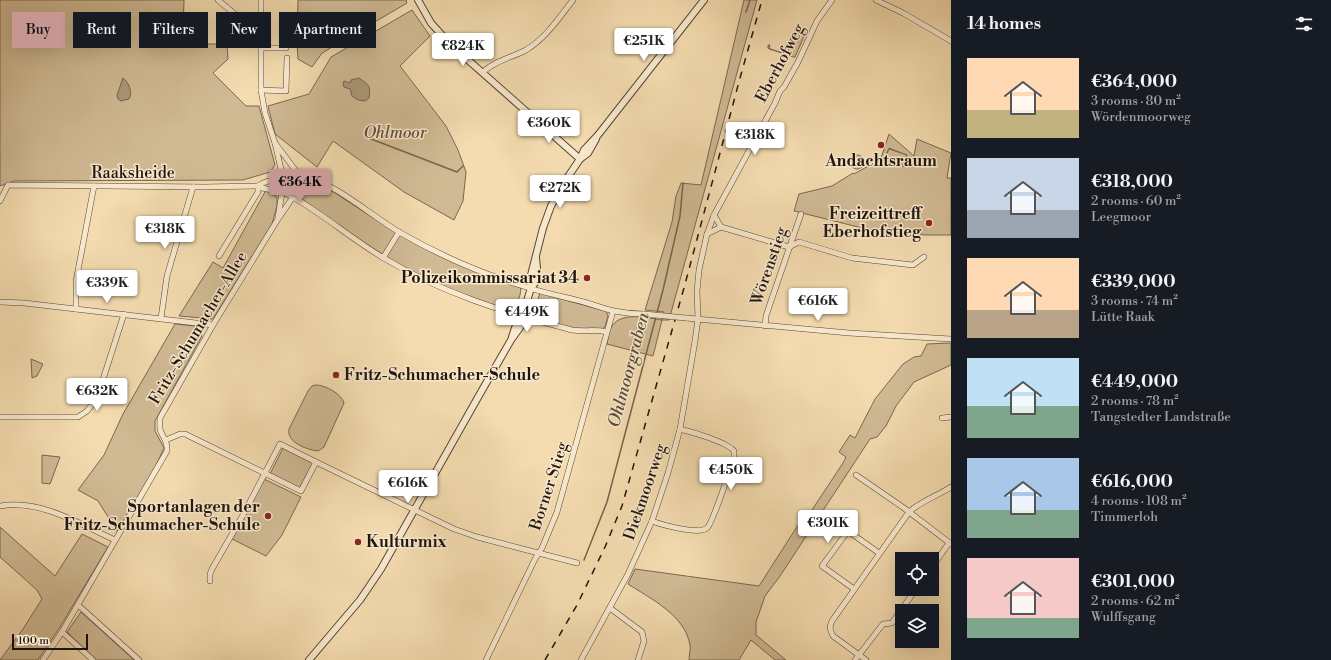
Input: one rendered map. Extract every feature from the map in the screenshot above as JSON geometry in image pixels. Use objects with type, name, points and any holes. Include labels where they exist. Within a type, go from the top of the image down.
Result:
[{"type":"street","points":[[218,0],[232,12]]},
{"type":"street","points":[[261,0],[261,12]]},
{"type":"street","points":[[418,0],[431,22],[443,37],[580,159]]},
{"type":"street","points":[[482,72],[490,65],[533,46],[552,26],[573,0]]},
{"type":"street","points":[[309,660],[360,600],[381,569],[511,340],[517,322],[522,317],[531,288],[530,282],[542,228],[551,206],[563,184],[580,159],[590,151],[598,136],[704,0]]},
{"type":"street","name":"Eberhofweg","points":[[698,319],[697,291],[699,270],[707,234],[714,215],[776,97],[784,87],[791,74],[817,21],[832,0]]},
{"type":"street","points":[[876,0],[903,13],[951,41]]},
{"type":"street","points":[[261,48],[261,90],[265,113],[275,143],[296,171],[297,177]]},
{"type":"street","points":[[261,90],[286,91],[288,58]]},
{"type":"street","name":"Fritz-Schumacher-Allee","points":[[275,143],[283,178],[278,219]]},
{"type":"street","name":"Fritz-Schumacher-Allee","points":[[44,660],[78,605],[167,450],[168,444],[160,430],[160,418],[213,324],[291,196],[296,191],[297,177]]},
{"type":"street","name":"Raaksheide","points":[[258,186],[262,183],[283,178],[304,177],[330,187],[399,232],[433,251],[469,267],[531,288],[613,311],[765,326],[904,337],[951,339]]},
{"type":"street","name":"Raaksheide","points":[[0,201],[8,185],[193,187],[258,186],[282,192],[291,196],[357,242],[383,258],[427,281],[478,303],[522,317],[572,330],[582,332],[606,332]]},
{"type":"street","points":[[76,309],[76,281],[94,186]]},
{"type":"street","name":"Fritz-Schumacher-Allee","points":[[219,256],[258,192],[258,186]]},
{"type":"street","points":[[161,318],[167,276],[193,187]]},
{"type":"street","name":"Wörenstieg","points":[[765,326],[768,310],[801,214]]},
{"type":"street","points":[[714,215],[722,227],[789,247],[799,242],[852,258],[897,264],[913,265],[924,257]]},
{"type":"street","points":[[707,234],[722,227]]},
{"type":"street","points":[[383,258],[399,232]]},
{"type":"street","points":[[0,302],[213,324]]},
{"type":"street","name":"Borner Stieg","points":[[486,660],[542,548],[557,512],[613,311]]},
{"type":"street","points":[[0,417],[78,417],[88,411],[96,398],[124,314]]},
{"type":"street","name":"Diekmoorweg","points":[[581,660],[610,608],[652,521],[680,430],[698,319]]},
{"type":"street","points":[[942,418],[951,417]]},
{"type":"street","points":[[652,521],[665,526],[699,530],[706,529],[715,510],[734,458],[734,451],[728,445],[689,431],[680,430]]},
{"type":"street","points":[[166,440],[180,434],[185,434],[301,491],[316,462]]},
{"type":"street","points":[[210,581],[212,569],[243,515],[280,444],[442,524],[466,533],[538,554],[577,562]]},
{"type":"street","points":[[856,475],[950,543],[939,558]]},
{"type":"street","points":[[866,660],[833,636],[830,630],[830,625],[909,512],[917,505],[941,494],[951,487]]},
{"type":"street","points":[[0,506],[26,506],[45,509],[115,540]]},
{"type":"street","points":[[854,590],[822,566],[848,531],[880,553]]},
{"type":"street","points":[[855,660],[883,624],[892,623],[911,596]]},
{"type":"street","points":[[78,605],[139,660]]},
{"type":"street","points":[[610,608],[642,632],[644,641],[638,660]]},
{"type":"street","points":[[62,632],[93,660]]},
{"type":"green space","points":[[0,0],[184,0],[184,12],[139,12],[139,48],[208,48],[208,44],[216,44],[216,48],[227,48],[228,59],[213,73],[246,106],[259,106],[275,165],[270,172],[243,180],[14,181],[0,186]]},
{"type":"green space","points":[[298,0],[406,0],[407,3],[376,21],[376,12],[298,12]]},
{"type":"green space","points":[[744,0],[757,0],[669,320],[662,320],[664,312],[645,310],[672,222],[676,196],[681,183],[701,185]]},
{"type":"green space","name":"Ohlmoor","points":[[412,10],[430,36],[400,66],[446,126],[458,150],[466,172],[463,201],[454,220],[404,192],[333,141],[317,167],[275,134],[268,106],[309,94],[331,57],[347,48],[376,48],[376,31]]},
{"type":"green space","points":[[806,32],[795,57],[783,53],[784,50],[788,51],[792,39],[796,40],[798,34]]},
{"type":"green space","points":[[297,48],[330,48],[322,53],[312,67],[298,59]]},
{"type":"green space","points":[[889,134],[914,156],[917,139],[951,153],[947,178],[951,178],[951,235],[926,235],[874,231],[794,211],[799,194],[832,186],[853,173],[854,174],[870,165],[871,166],[880,160],[903,167],[907,155],[889,148],[884,159],[881,158]]},
{"type":"green space","points":[[889,149],[907,155],[903,165],[885,158]]},
{"type":"green space","points":[[854,155],[860,155],[864,159],[864,165],[860,169],[854,169],[850,165],[850,159]]},
{"type":"green space","points":[[312,184],[329,189],[393,231],[521,288],[514,312],[439,285],[411,271],[379,252],[302,199],[305,188]]},
{"type":"green space","points":[[266,190],[277,197],[277,206],[272,224],[213,319],[179,316],[213,262],[223,268]]},
{"type":"green space","points":[[540,293],[606,311],[608,316],[605,327],[599,330],[581,330],[532,318]]},
{"type":"green space","points":[[643,317],[662,320],[653,356],[607,344],[609,332],[612,326],[616,321],[622,318]]},
{"type":"green space","points":[[175,324],[196,326],[202,336],[155,421],[155,431],[164,448],[153,472],[117,531],[98,501],[78,490],[104,455],[123,414]]},
{"type":"green space","points":[[951,343],[951,365],[914,382],[896,406],[886,426],[877,437],[870,439],[780,576],[765,596],[756,622],[756,635],[786,660],[775,660],[751,640],[739,660],[689,660],[690,645],[687,634],[674,616],[656,602],[628,584],[635,569],[759,586],[798,525],[804,522],[843,463],[846,457],[839,452],[850,435],[855,438],[875,399],[903,364],[914,357],[921,356],[927,344]]},
{"type":"green space","points":[[31,359],[43,364],[37,376],[32,378]]},
{"type":"green space","points":[[320,385],[337,393],[344,403],[324,447],[318,451],[303,447],[294,441],[289,434],[289,429],[308,391],[312,386]]},
{"type":"green space","points":[[283,448],[313,463],[299,489],[270,474]]},
{"type":"green space","points":[[42,455],[60,457],[50,484],[42,483]]},
{"type":"green space","name":"Sportanlagen der Fritz-Schumacher-Schule","points":[[264,479],[301,497],[282,535],[266,556],[232,539]]},
{"type":"green space","points":[[0,527],[55,576],[82,534],[108,547],[60,627],[38,660],[0,660],[23,629],[42,599],[37,590],[0,557]]},
{"type":"green space","points":[[81,612],[134,660],[96,660],[67,632]]},
{"type":"shaded area","points":[[123,78],[129,85],[131,93],[129,99],[121,101],[118,99],[117,95]]},
{"type":"shaded area","points":[[359,78],[367,84],[370,91],[369,98],[365,101],[358,100],[352,96],[350,89],[344,87],[343,84],[344,81],[350,83],[351,80]]},
{"type":"waterway","name":"Ohlmoorgraben","points":[[746,12],[750,0]]},
{"type":"waterway","name":"Ohlmoorgraben","points":[[366,137],[457,172],[463,166]]},
{"type":"waterway","name":"Ohlmoorgraben","points":[[584,560],[607,502],[663,290],[680,216],[683,183]]},
{"type":"railway","points":[[545,660],[577,605],[605,547],[622,506],[684,288],[762,0]]},
{"type":"place","name":"Andachtsraum","points":[[881,145]]},
{"type":"place","name":"Freizeittreff Eberhofstieg","points":[[929,223]]},
{"type":"place","name":"Polizeikommissariat 34","points":[[587,278]]},
{"type":"place","name":"Fritz-Schumacher-Schule","points":[[336,375]]},
{"type":"place","name":"Sportanlagen der Fritz-Schumacher-Schule","points":[[268,516]]},
{"type":"place","name":"Kulturmix","points":[[358,542]]}]
